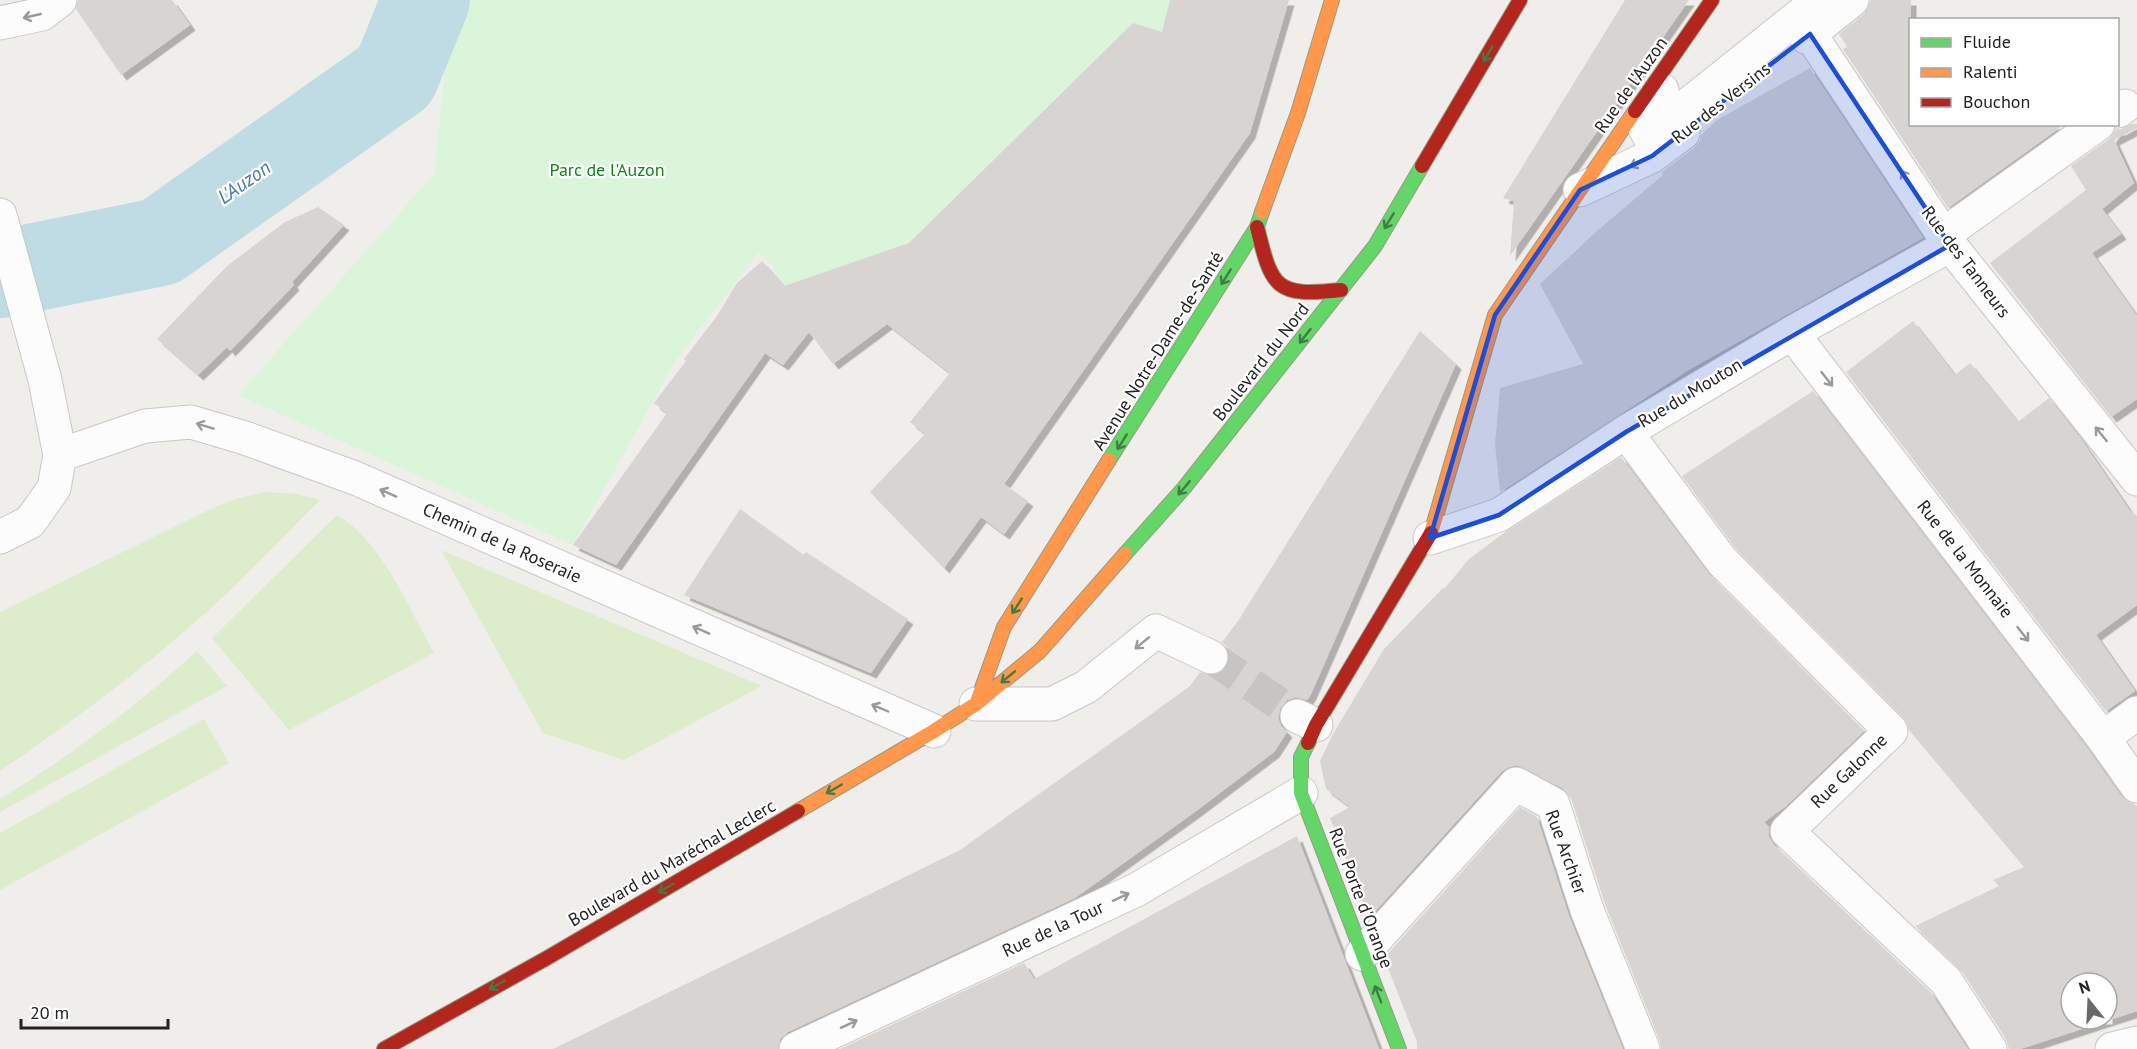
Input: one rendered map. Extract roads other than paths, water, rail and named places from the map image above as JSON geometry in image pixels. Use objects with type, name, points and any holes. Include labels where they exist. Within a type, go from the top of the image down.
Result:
[{"type":"main road","name":"Avenue Notre-Dame-de-Santé","points":[[976,704],[1004,627],[1257,227],[1298,113],[1332,0]]},
{"type":"main road","name":"Boulevard du Nord","points":[[976,704],[1040,651],[1184,488],[1376,246],[1520,0]]},
{"type":"main road","name":"Rue de l'Auzon","points":[[1301,758],[1307,720],[1430,538],[1495,315],[1712,0]]},
{"type":"main road","points":[[1257,227],[1272,276],[1285,289],[1303,293],[1341,290]]},
{"type":"main road","name":"Boulevard du Maréchal Leclerc","points":[[384,1049],[547,958],[934,731],[976,704]]},
{"type":"main road","name":"Rue Porte d'Orange","points":[[1301,758],[1301,793],[1399,1049]]},
{"type":"street","points":[[0,22],[42,14],[60,0]]},
{"type":"street","points":[[1725,0],[1641,120],[1649,136],[1820,0]]},
{"type":"street","name":"Rue des Versins","points":[[1580,190],[1652,156],[1852,0]]},
{"type":"street","name":"Rue des Tanneurs","points":[[1810,34],[1947,240],[2137,479]]},
{"type":"street","name":"Rue du Mouton","points":[[1430,538],[1499,515],[1626,432],[1947,240],[2095,126]]},
{"type":"street","points":[[0,215],[45,380],[60,455],[54,489],[30,522],[0,537]]},
{"type":"street","name":"Rue de la Monnaie","points":[[1792,333],[2103,738],[2137,786]]},
{"type":"street","name":"Chemin de la Roseraie","points":[[60,455],[156,424],[191,422],[245,438],[355,478],[934,731]]},
{"type":"street","name":"Rue Galonne","points":[[1626,432],[1722,561],[1891,731],[1787,831],[1946,981],[1990,1049]]},
{"type":"street","points":[[976,704],[1052,704],[1086,687],[1156,631],[1211,657]]},
{"type":"street","points":[[2103,738],[2137,713]]},
{"type":"street","name":"Rue Archier","points":[[1362,954],[1516,784],[1553,804],[1587,910],[1642,1049]]},
{"type":"street","name":"Rue de la Tour","points":[[796,1049],[1136,890],[1301,793]]},
{"type":"waterway","name":"L'Auzon","points":[[0,274],[160,242],[395,76],[426,0]]},
{"type":"tunnel","points":[[1211,657],[1297,716]]},
{"type":"park label","name":"Parc de l'Auzon","points":[[607,170]]}]
